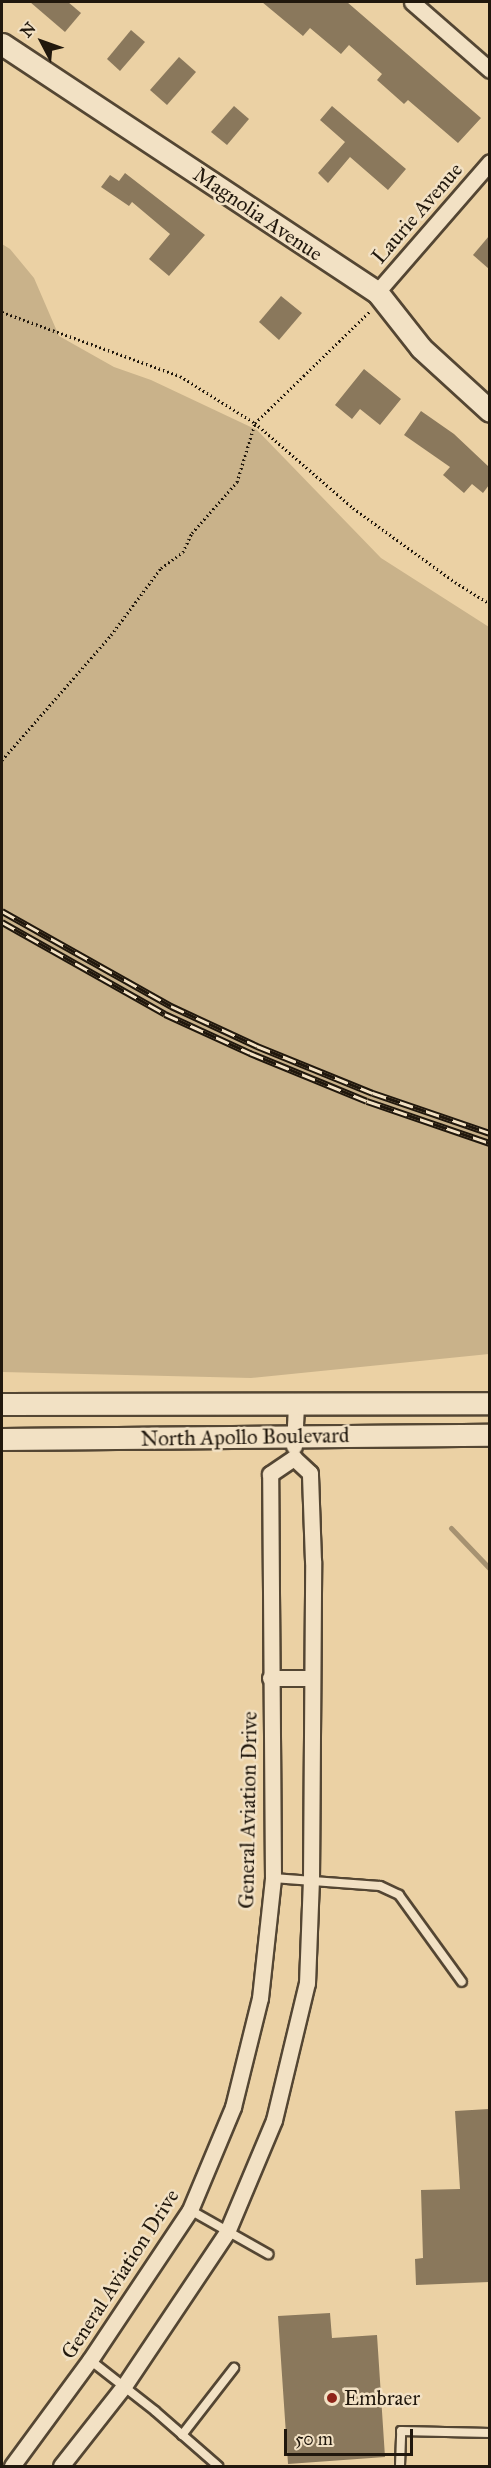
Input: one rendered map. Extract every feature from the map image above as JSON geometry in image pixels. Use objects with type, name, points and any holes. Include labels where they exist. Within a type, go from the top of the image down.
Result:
[{"type":"street","points":[[412,2],[489,70]]},
{"type":"street","name":"Magnolia Avenue","points":[[2,44],[377,292],[421,348],[489,411]]},
{"type":"street","name":"Laurie Avenue","points":[[377,292],[489,162]]},
{"type":"street","name":"North Apollo Boulevard","points":[[2,1404],[489,1403]]},
{"type":"street","points":[[61,2466],[124,2386],[227,2232],[274,2120],[304,1994],[311,1880],[313,1561],[310,1473],[294,1458],[296,1405]]},
{"type":"street","name":"North Apollo Boulevard","points":[[2,1439],[489,1435]]},
{"type":"street","name":"General Aviation Drive","points":[[12,2466],[90,2360],[190,2210],[233,2108],[260,1998],[273,1878],[270,1474],[294,1458]]},
{"type":"street","points":[[270,1678],[312,1678]]},
{"type":"lane","points":[[273,1878],[380,1886],[399,1895],[462,1982]]},
{"type":"lane","points":[[190,2210],[268,2254]]},
{"type":"lane","points":[[90,2360],[218,2466]]},
{"type":"lane","points":[[182,2435],[234,2368]]},
{"type":"lane","points":[[400,2466],[401,2431],[489,2433]]},
{"type":"path","points":[[2,760],[111,635],[161,568],[183,552],[192,534],[237,482],[255,423],[370,312],[377,292]]},
{"type":"path","points":[[2,312],[180,376],[255,423],[353,508],[489,604]]},
{"type":"shaded area","points":[[2,244],[10,249],[34,278],[59,336],[114,367],[151,380],[257,430],[381,558],[489,627],[489,1354],[251,1378],[2,1372]]},
{"type":"building","points":[[30,2],[68,2],[81,13],[65,32]]},
{"type":"building","points":[[262,2],[347,2],[481,118],[458,143],[408,100],[404,104],[377,80],[382,74],[349,45],[341,54],[310,28],[303,36]]},
{"type":"building","points":[[131,30],[145,42],[120,71],[107,59]]},
{"type":"building","points":[[179,57],[196,72],[167,105],[150,90]]},
{"type":"building","points":[[234,106],[249,119],[227,145],[211,132]]},
{"type":"building","points":[[332,106],[406,169],[388,190],[350,157],[328,183],[318,173],[345,142],[320,120]]},
{"type":"building","points":[[125,173],[205,235],[169,276],[149,259],[170,234],[132,202],[129,206],[101,187],[110,175],[119,181]]},
{"type":"building","points":[[489,236],[489,269],[473,255]]},
{"type":"building","points":[[281,296],[302,313],[279,340],[259,322]]},
{"type":"building","points":[[364,369],[401,399],[380,425],[360,409],[352,419],[335,405]]},
{"type":"building","points":[[421,411],[454,434],[489,467],[489,485],[483,493],[472,484],[464,493],[443,475],[450,467],[404,435]]},
{"type":"building","points":[[489,2109],[489,2282],[416,2285],[415,2259],[423,2258],[421,2190],[460,2189],[455,2111]]},
{"type":"building","name":"Embraer","points":[[330,2313],[332,2338],[377,2335],[385,2457],[288,2464],[278,2316]]},
{"type":"waterway","points":[[451,1528],[490,1569]]},
{"type":"railway","points":[[2,911],[171,1006],[257,1046],[373,1093],[490,1133]]},
{"type":"railway","points":[[2,922],[165,1014],[250,1053],[367,1101],[490,1143]]},
{"type":"place","name":"Embraer","points":[[332,2398]]}]
